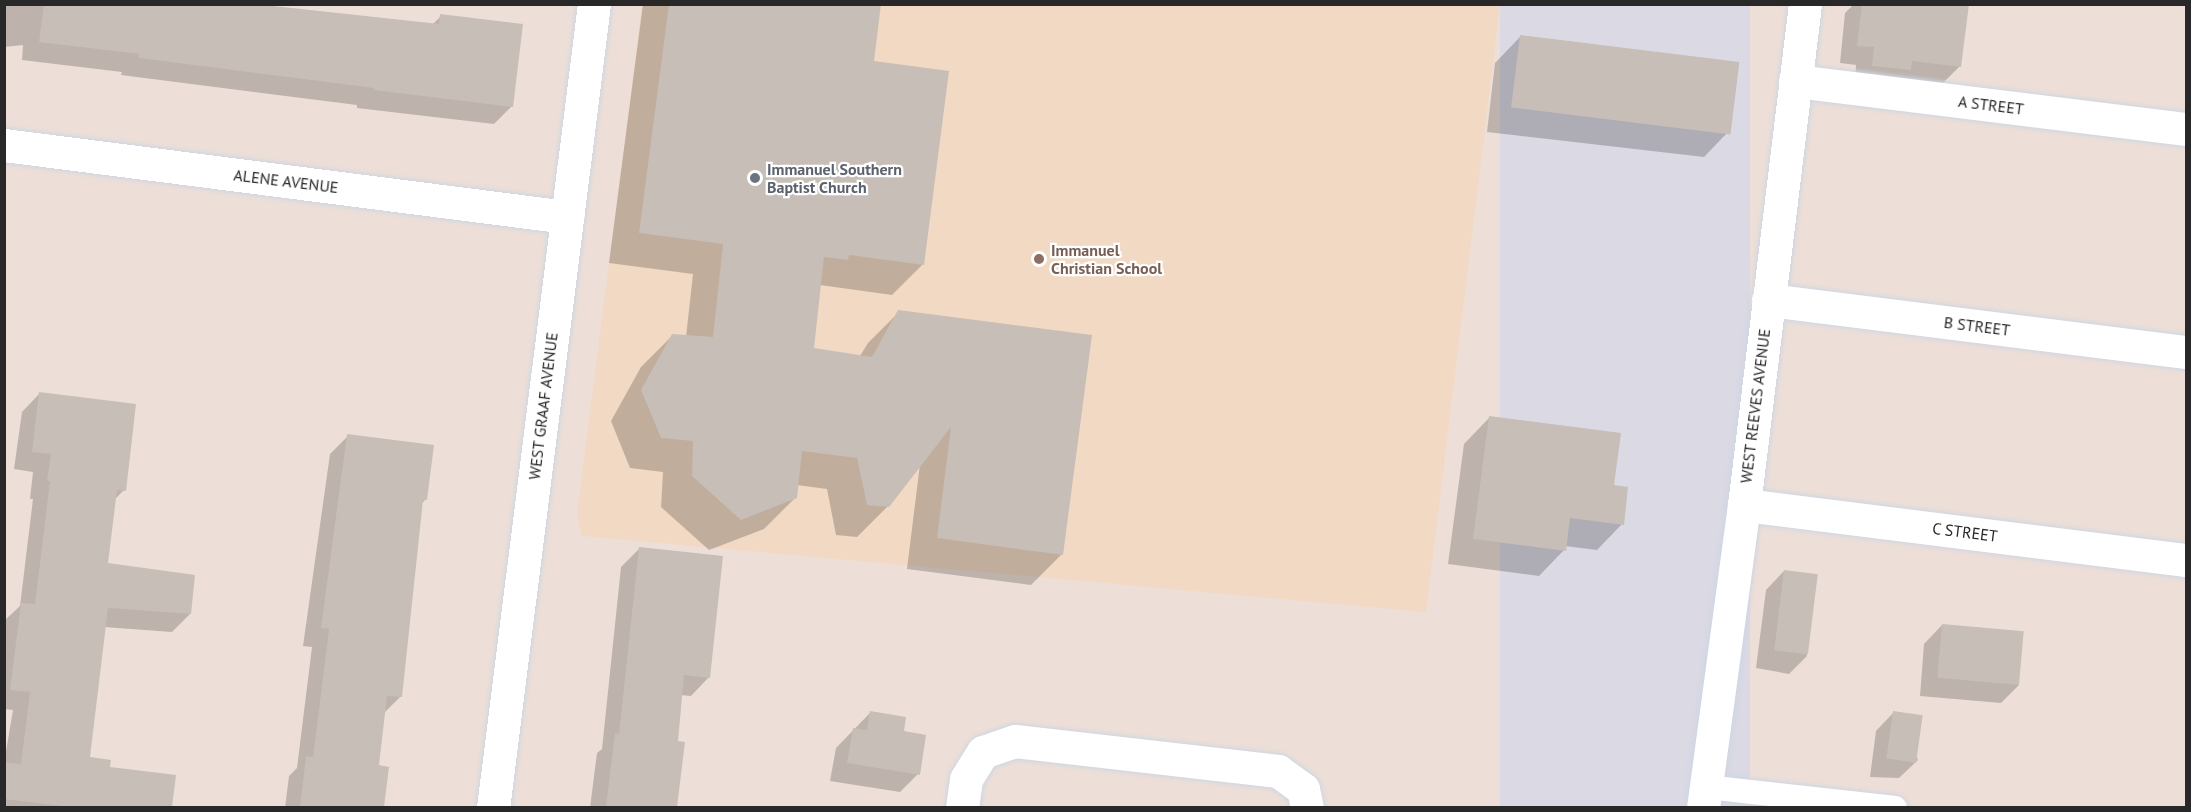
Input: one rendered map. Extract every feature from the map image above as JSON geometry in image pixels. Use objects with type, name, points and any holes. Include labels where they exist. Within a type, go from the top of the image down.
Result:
[{"type":"street","name":"WEST GRAAF AVENUE","points":[[493,807],[594,4]]},
{"type":"street","name":"WEST REEVES AVENUE","points":[[1705,797],[1744,505],[1805,4]]},
{"type":"street","name":"A STREET","points":[[1795,81],[2187,129]]},
{"type":"street","name":"ALENE AVENUE","points":[[4,145],[567,217]]},
{"type":"street","name":"B STREET","points":[[1768,300],[2187,352]]},
{"type":"street","name":"C STREET","points":[[1744,505],[2187,560]]},
{"type":"street","points":[[963,807],[966,779],[983,752],[1015,741],[1278,771],[1303,789],[1307,807]]},
{"type":"lane","points":[[1705,797],[1895,807]]},
{"type":"shaded area","name":"Immanuel Christian School","points":[[642,5],[1500,5],[1426,612],[582,536],[577,513]]},
{"type":"shaded area","points":[[1500,5],[1750,5],[1750,808],[1500,808]]},
{"type":"building","points":[[44,4],[255,4],[439,24],[440,14],[523,24],[513,107],[139,58],[139,54],[39,42]]},
{"type":"building","points":[[669,4],[881,4],[874,61],[949,71],[924,265],[849,255],[848,260],[824,257],[814,348],[872,357],[898,310],[1092,335],[1063,555],[937,538],[951,427],[889,507],[867,505],[857,458],[802,451],[797,498],[741,520],[692,476],[693,441],[661,438],[641,390],[672,334],[713,337],[723,244],[639,233]]},
{"type":"building","points":[[1862,4],[1969,4],[1961,67],[1912,61],[1911,70],[1872,66],[1874,47],[1857,46]]},
{"type":"building","points":[[1520,35],[1739,62],[1730,134],[1511,107]]},
{"type":"building","points":[[39,392],[136,404],[126,491],[117,490],[108,563],[195,575],[191,614],[108,608],[90,757],[111,760],[110,767],[176,775],[172,807],[71,807],[4,799],[4,762],[21,764],[30,692],[10,690],[21,603],[35,604],[50,481],[47,481],[51,454],[32,452]]},
{"type":"building","points":[[1489,416],[1621,433],[1614,485],[1628,487],[1624,525],[1570,518],[1566,551],[1473,539]]},
{"type":"building","points":[[347,434],[434,445],[427,500],[423,500],[402,697],[387,696],[379,765],[389,767],[384,807],[300,807],[306,756],[313,757],[329,629],[321,628]]},
{"type":"building","points":[[639,547],[723,556],[710,678],[684,675],[678,741],[685,742],[677,807],[606,807],[615,733],[619,734]]},
{"type":"building","points":[[1784,570],[1818,574],[1808,655],[1774,650]]},
{"type":"building","points":[[1942,624],[2024,631],[2019,685],[1937,678]]},
{"type":"building","points":[[870,711],[906,717],[904,731],[926,735],[920,775],[847,763],[853,728],[867,730]]},
{"type":"building","points":[[1893,711],[1923,715],[1916,763],[1886,759]]},
{"type":"place","name":"Immanuel Southern Baptist Church","points":[[755,178]]},
{"type":"place","name":"Immanuel Christian School","points":[[1039,259]]}]
